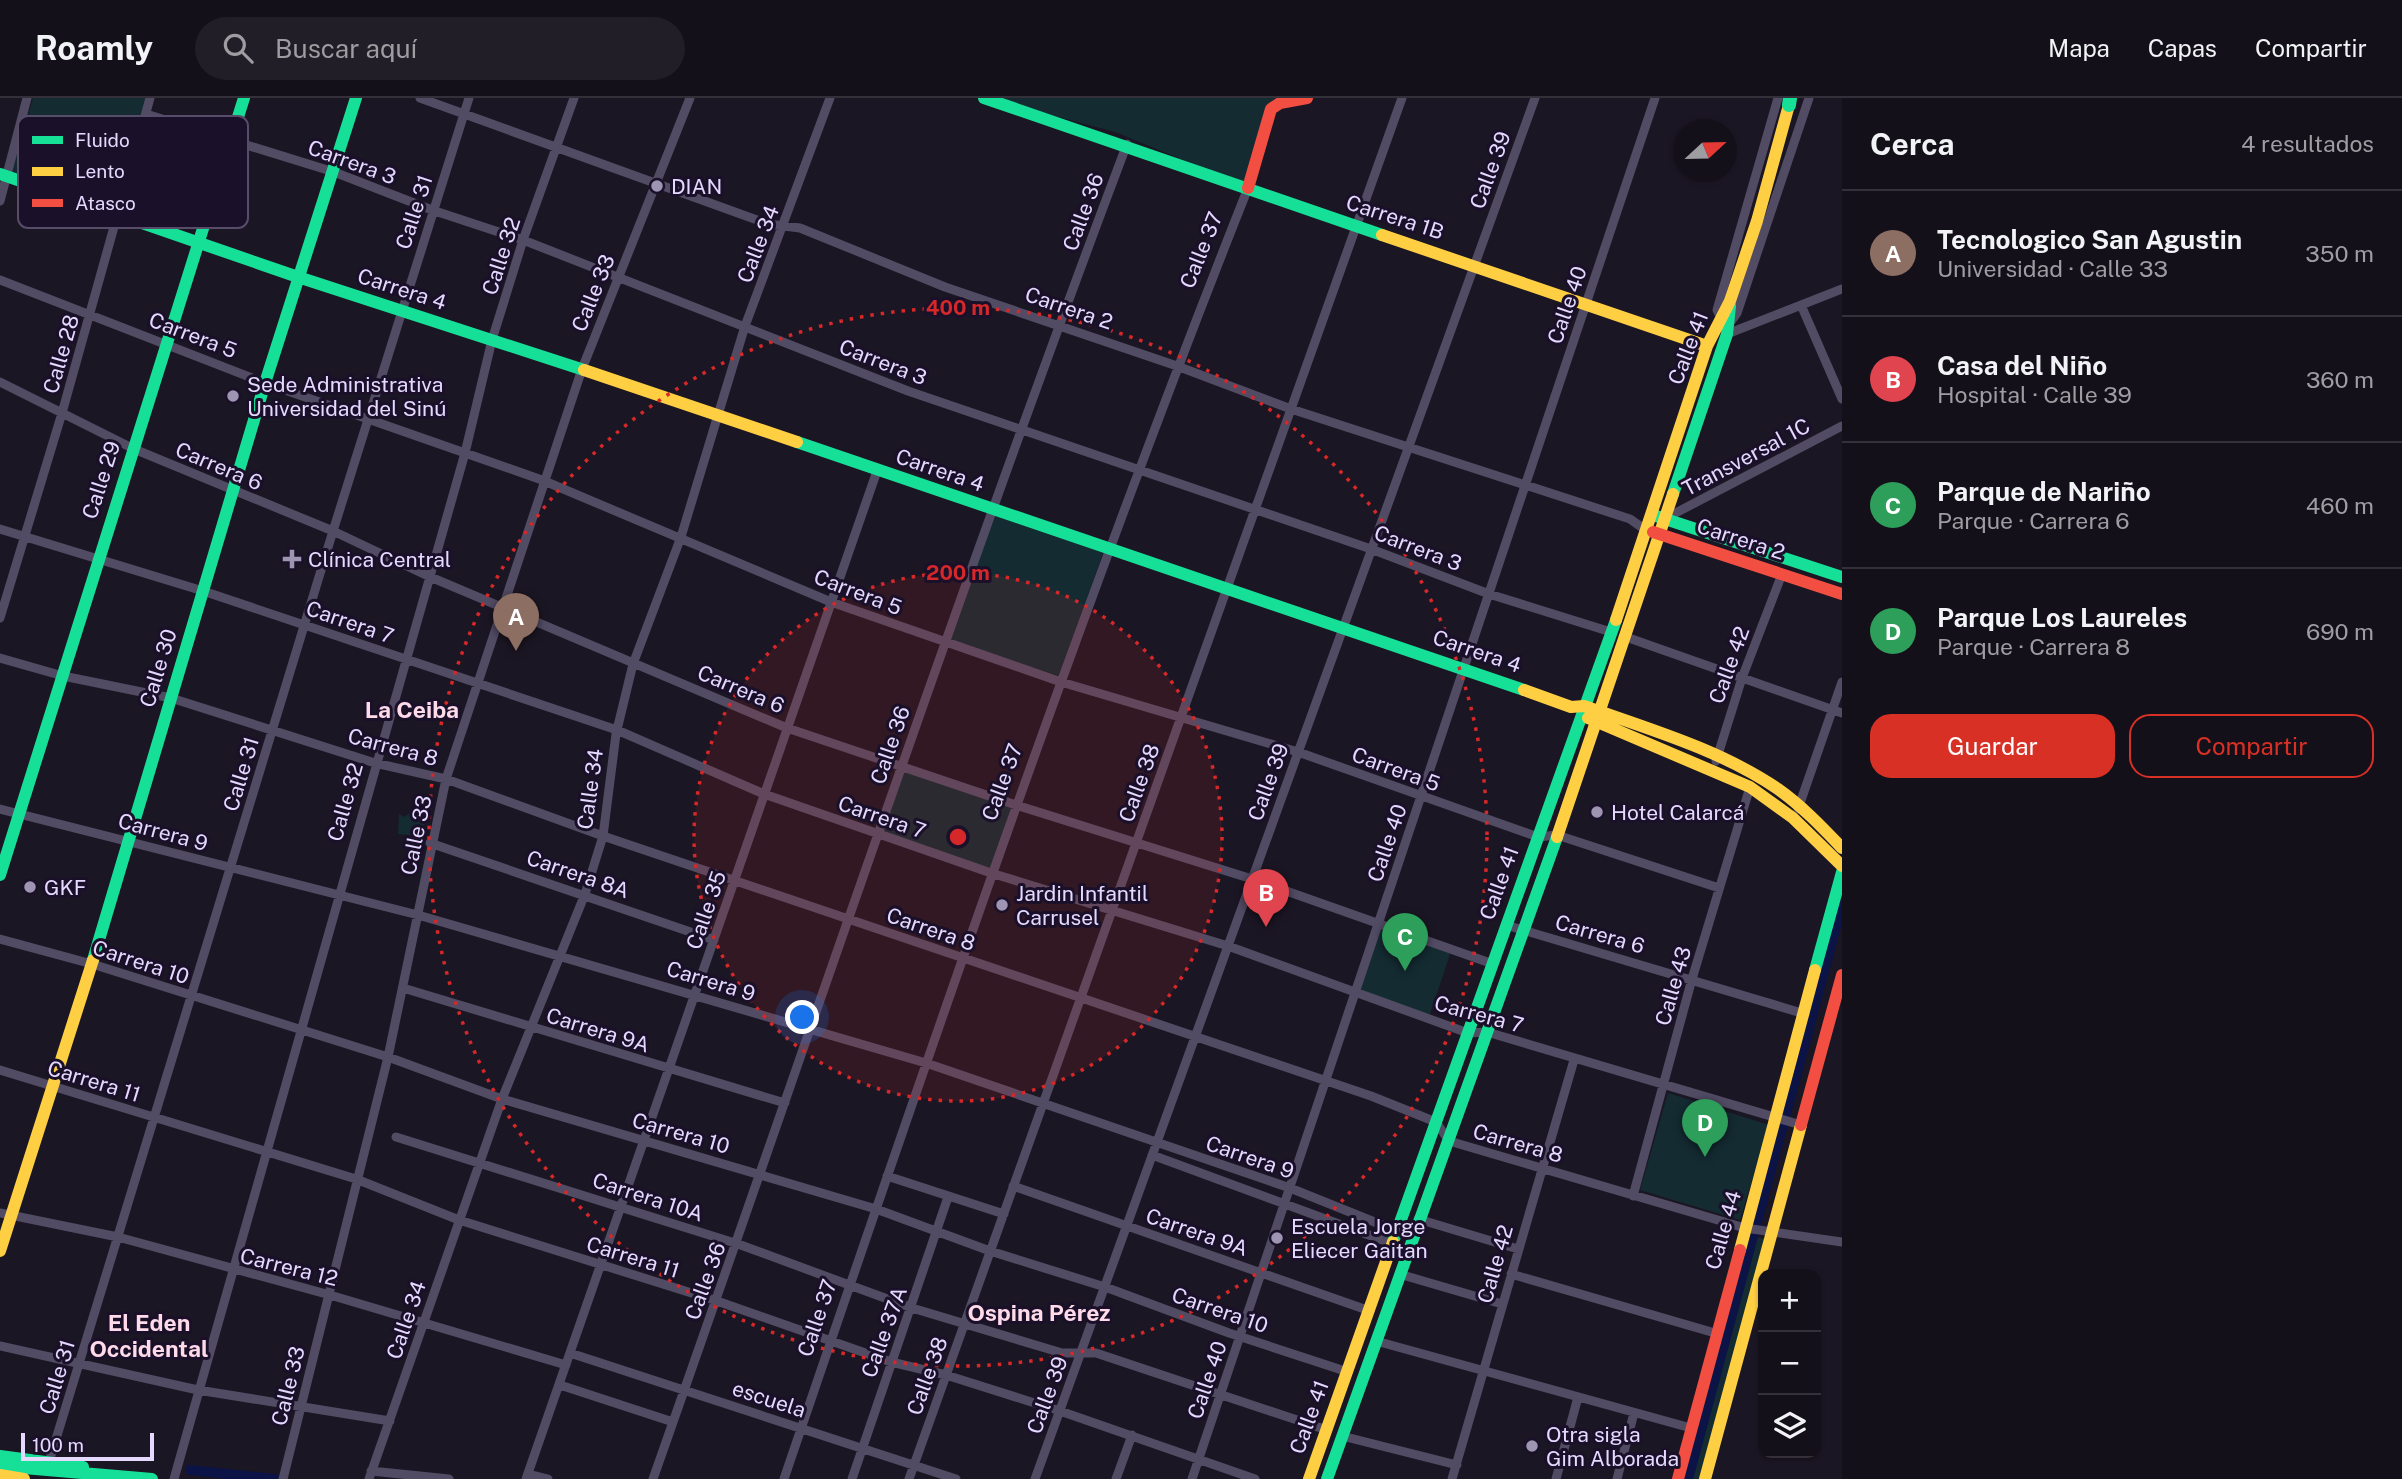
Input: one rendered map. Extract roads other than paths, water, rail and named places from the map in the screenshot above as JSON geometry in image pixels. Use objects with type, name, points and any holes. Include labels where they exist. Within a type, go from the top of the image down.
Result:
[{"type":"street","points":[[21,116],[27,98]]},
{"type":"street","name":"Calle 28","points":[[146,114],[150,98]]},
{"type":"street","name":"Calle 29","points":[[239,116],[244,98]]},
{"type":"street","name":"Calle 30","points":[[0,1251],[5,1213],[52,1085],[92,964],[232,491],[356,98]]},
{"type":"street","name":"Carrera 2","points":[[421,98],[657,181],[768,224],[800,228],[945,287],[1177,366],[1291,409],[1630,519],[1654,533],[1842,594]]},
{"type":"street","name":"Calle 31","points":[[45,1467],[80,1365],[304,625],[469,98]]},
{"type":"street","name":"Calle 32","points":[[174,1479],[337,896],[465,453],[492,340],[523,240],[559,146],[574,98]]},
{"type":"street","name":"Calle 33","points":[[283,1479],[388,1057],[430,843],[446,779],[542,480],[582,369],[690,98]]},
{"type":"street","name":"Calle 34","points":[[370,1476],[502,1099],[585,894],[603,836],[617,730],[633,664],[681,537],[745,326],[830,98]]},
{"type":"street","name":"Carrera 1B","points":[[984,98],[1127,144],[1356,226],[1707,345]]},
{"type":"street","name":"Calle 37","points":[[784,1479],[991,873],[1136,471],[1248,188],[1273,104],[1307,98]]},
{"type":"street","name":"Calle 38","points":[[909,1479],[1402,98]]},
{"type":"street","name":"Calle 39","points":[[1035,1479],[1535,98]]},
{"type":"street","name":"Calle 40","points":[[1192,1479],[1655,98]]},
{"type":"street","points":[[1746,328],[1734,307],[1809,98]]},
{"type":"street","points":[[1803,116],[1792,101],[1783,101],[1717,310],[1725,326],[1746,328],[1842,289]]},
{"type":"street","name":"Calle 41","points":[[1309,1479],[1611,632],[1654,533],[1725,326],[1734,307],[1757,221],[1783,101]]},
{"type":"street","name":"Carrera 3","points":[[146,114],[153,116]]},
{"type":"street","points":[[0,201],[3,175],[18,127]]},
{"type":"street","name":"Calle 36","points":[[653,1479],[738,1244],[847,918],[944,643],[1127,144]]},
{"type":"street","name":"Carrera 3","points":[[248,145],[334,172],[432,210],[620,276],[908,391],[1371,549],[1489,594],[1611,632]]},
{"type":"street","name":"Calle 28","points":[[0,618],[114,228]]},
{"type":"street","name":"Carrera 4","points":[[157,228],[401,312],[582,369],[993,511],[1464,668],[1583,711],[1763,781],[1796,812],[1842,848]]},
{"type":"street","name":"Calle 29","points":[[0,875],[204,228]]},
{"type":"street","name":"Carrera 5","points":[[0,280],[265,383],[542,480],[831,602],[944,643],[1061,682],[1298,752],[1538,837],[1557,835],[1719,888]]},
{"type":"street","points":[[1801,304],[1842,399]]},
{"type":"street","name":"Calle 41","points":[[1660,517],[1707,345],[1725,326]]},
{"type":"street","name":"Carrera 6","points":[[0,382],[134,449],[333,531],[428,576],[787,728],[1016,806],[1252,879],[1493,964]]},
{"type":"street","name":"Transversal 1C","points":[[1660,517],[1842,426]]},
{"type":"street","name":"Calle 35","points":[[527,1476],[877,471]]},
{"type":"street","name":"Carrera 2","points":[[1630,519],[1660,517],[1842,577]]},
{"type":"street","name":"Carrera 7","points":[[0,529],[202,591],[617,730],[764,794],[991,873],[1228,946],[1468,1033],[1487,1032],[1574,1060],[1798,1124]]},
{"type":"street","name":"Calle 41","points":[[1327,1479],[1599,717],[1626,637],[1654,533]]},
{"type":"street","name":"Calle 42","points":[[1715,763],[1742,678],[1782,574]]},
{"type":"street","points":[[1626,637],[1838,711]]},
{"type":"street","name":"Carrera 8","points":[[0,658],[63,676],[171,698],[273,728],[375,763],[446,779],[603,836],[1326,1081],[1436,1122],[1448,1141],[1748,1229],[1842,1242]]},
{"type":"street","points":[[1796,812],[1838,711],[1842,682]]},
{"type":"street","name":"Carrera 4","points":[[1715,763],[1750,787],[1796,812],[1842,866]]},
{"type":"street","name":"Calle 43","points":[[1633,1196],[1692,979],[1750,787]]},
{"type":"street","name":"Carrera 9","points":[[0,809],[418,915],[926,1063],[1290,1188],[1395,1237]]},
{"type":"street","name":"Carrera 8A","points":[[430,843],[714,940]]},
{"type":"street","name":"Calle 44","points":[[1678,1479],[1715,1333],[1779,1119],[1842,872]]},
{"type":"street","name":"Carrera 6","points":[[1506,925],[1805,1014]]},
{"type":"street","name":"Carrera 10","points":[[0,939],[92,964],[388,1057],[502,1099],[876,1209],[990,1251],[1105,1287],[1348,1372]]},
{"type":"street","points":[[1705,1479],[1798,1124],[1842,975]]},
{"type":"street","name":"Carrera 9A","points":[[403,988],[785,1103]]},
{"type":"street","name":"Calle 42","points":[[1452,1479],[1574,1060]]},
{"type":"street","name":"Carrera 11","points":[[0,1070],[356,1179],[459,1220],[717,1301],[891,1362],[946,1375],[1060,1411],[1255,1479]]},
{"type":"street","name":"Carrera 10A","points":[[396,1138],[738,1244],[851,1283],[912,1308],[1062,1353],[1096,1353],[1220,1397],[1326,1430]]},
{"type":"street","name":"Carrera 9","points":[[1152,1155],[1285,1204],[1395,1237]]},
{"type":"street","points":[[887,1176],[1004,1213]]},
{"type":"street","name":"Carrera 9A","points":[[1013,1186],[1370,1311]]},
{"type":"street","name":"Calle 37A","points":[[852,1479],[948,1197]]},
{"type":"street","name":"Carrera 12","points":[[5,1213],[118,1237],[233,1271],[330,1295],[566,1366]]},
{"type":"street","points":[[1418,1219],[1518,1249]]},
{"type":"street","points":[[1399,1274],[1502,1304]]},
{"type":"street","points":[[1511,1274],[1715,1333]]},
{"type":"street","points":[[1376,1341],[1691,1428]]},
{"type":"street","points":[[0,1346],[198,1390],[390,1421]]},
{"type":"street","name":"escuela","points":[[570,1353],[956,1479]]},
{"type":"street","points":[[559,1384],[673,1422]]},
{"type":"street","points":[[1556,1479],[1578,1397]]},
{"type":"street","points":[[1617,1479],[1634,1413]]},
{"type":"street","points":[[1116,1479],[1132,1435]]},
{"type":"street","points":[[1342,1436],[1457,1465]]},
{"type":"street","points":[[0,1456],[45,1467]]},
{"type":"street","points":[[0,1466],[45,1467],[147,1478]]},
{"type":"street","points":[[0,1475],[24,1479]]},
{"type":"street","points":[[370,1476],[449,1479]]},
{"type":"street","points":[[527,1476],[548,1479]]},
{"type":"waterway","points":[[1688,1479],[1842,904]]},
{"type":"waterway","points":[[190,1470],[275,1479]]},
{"type":"place","name":"DIAN","points":[[657,186]]},
{"type":"place","name":"Sede Administrativa Universidad del Sinú","points":[[233,396]]},
{"type":"place","name":"Clínica Central","points":[[292,559]]},
{"type":"place","name":"Tecnologico San Agustin","points":[[516,651]]},
{"type":"place","name":"Hotel Calarcá","points":[[1597,812]]},
{"type":"place","name":"GKF","points":[[30,887]]},
{"type":"place","name":"Jardin Infantil Carrusel","points":[[1002,905]]},
{"type":"place","name":"Casa del Niño","points":[[1266,927]]},
{"type":"place","name":"Parque de Nariño","points":[[1405,971]]},
{"type":"place","name":"Parque Los Laureles","points":[[1705,1157]]},
{"type":"place","name":"Escuela Jorge Eliecer Gaitan","points":[[1277,1238]]},
{"type":"place","name":"Otra sigla Gim Alborada","points":[[1532,1446]]},
{"type":"district","name":"La Ceiba","points":[[412,709]]},
{"type":"district","name":"Ospina Pérez","points":[[1039,1312]]},
{"type":"district","name":"El Eden Occidental","points":[[149,1335]]}]
